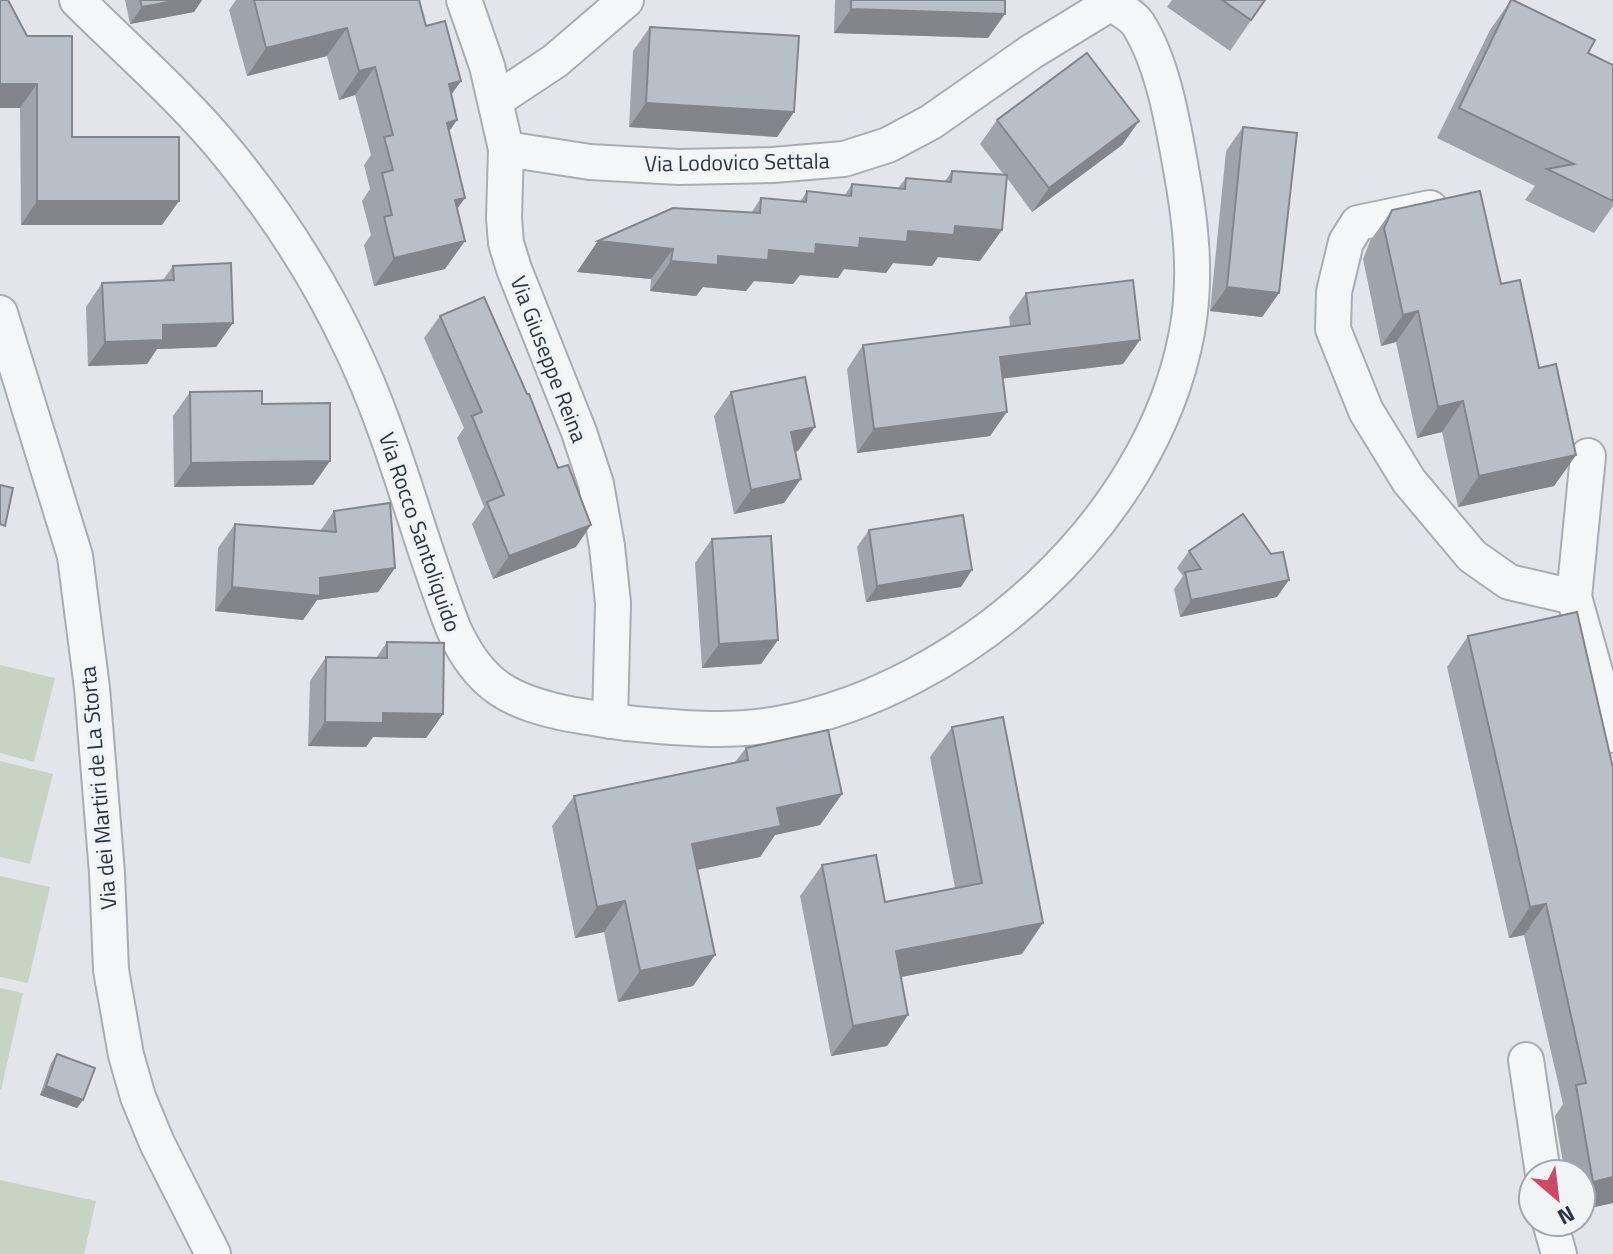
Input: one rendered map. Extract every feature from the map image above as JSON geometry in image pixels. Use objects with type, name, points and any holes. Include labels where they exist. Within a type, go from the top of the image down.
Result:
[{"type":"street","name":"Via Rocco Santoliquido","points":[[77,0],[185,106],[228,154],[267,205],[326,297],[374,399],[438,590],[472,664],[495,688],[523,702],[610,721],[730,730],[798,720],[869,695],[937,661],[1011,610],[1060,567],[1103,517],[1139,460],[1169,397],[1187,330],[1194,270],[1188,210],[1162,85],[1137,22],[1115,2]]},
{"type":"street","name":"Via Giuseppe Reina","points":[[464,0],[496,100],[506,149],[506,243],[596,484],[613,603],[610,721]]},
{"type":"street","points":[[496,100],[555,61],[626,0]]},
{"type":"street","name":"Via Lodovico Settala","points":[[506,149],[590,162],[679,167],[773,165],[844,159],[888,145],[931,122],[1031,52],[1115,2]]},
{"type":"street","points":[[1465,200],[1358,223],[1346,242],[1334,292],[1333,329],[1366,411],[1409,481],[1472,556],[1509,582],[1574,597]]},
{"type":"street","name":"Via dei Martiri de La Storta","points":[[0,313],[75,556],[92,688],[107,873],[111,970],[126,1055],[138,1097],[157,1143],[213,1254]]},
{"type":"street","points":[[1588,456],[1574,597],[1613,735]]},
{"type":"street","points":[[1526,1060],[1541,1158]]},
{"type":"green space","points":[[0,665],[55,678],[34,762],[0,753]]},
{"type":"green space","points":[[0,761],[53,774],[30,864],[0,857]]},
{"type":"green space","points":[[0,876],[50,887],[28,983],[0,977]]},
{"type":"green space","points":[[0,988],[23,993],[1,1090],[0,1089]]},
{"type":"green space","points":[[0,1180],[96,1201],[84,1254],[0,1254]]},
{"type":"building","points":[[0,0],[8,0],[27,36],[72,36],[72,137],[179,137],[179,201],[37,201],[37,84],[0,84]]},
{"type":"building","points":[[140,0],[179,0],[142,7]]},
{"type":"building","points":[[254,0],[419,0],[426,26],[445,21],[461,81],[449,84],[457,120],[447,123],[465,198],[455,200],[465,241],[394,258],[384,217],[392,215],[382,173],[393,170],[384,137],[393,135],[375,67],[359,71],[347,28],[266,48]]},
{"type":"building","points":[[851,0],[1005,0],[1005,14],[851,9]]},
{"type":"building","points":[[1222,0],[1265,0],[1251,20]]},
{"type":"building","points":[[1511,0],[1595,40],[1588,53],[1613,65],[1613,201],[1547,169],[1574,164],[1459,108]]},
{"type":"building","points":[[650,27],[799,36],[794,112],[646,103]]},
{"type":"building","points":[[1087,53],[1139,121],[1049,188],[997,120]]},
{"type":"building","points":[[1243,127],[1297,133],[1279,293],[1227,287]]},
{"type":"building","points":[[952,171],[1007,175],[1002,230],[955,226],[954,235],[908,231],[907,242],[860,238],[859,248],[816,244],[815,254],[769,250],[768,260],[718,256],[718,265],[671,261],[673,249],[598,241],[673,208],[760,213],[761,198],[806,202],[807,191],[851,196],[852,184],[905,189],[906,178],[951,182]]},
{"type":"building","points":[[1480,191],[1501,284],[1520,280],[1539,368],[1556,364],[1576,455],[1479,476],[1463,401],[1438,407],[1418,311],[1403,315],[1384,228],[1392,210]]},
{"type":"building","points":[[231,263],[233,323],[163,325],[163,340],[105,342],[102,283],[174,280],[173,266]]},
{"type":"building","points":[[1133,280],[1140,340],[1000,357],[1007,412],[874,429],[863,345],[1030,324],[1026,293]]},
{"type":"building","points":[[484,297],[529,394],[558,468],[568,465],[591,525],[509,556],[487,502],[504,495],[472,416],[482,412],[440,316]]},
{"type":"building","points":[[805,377],[815,427],[791,432],[801,479],[751,490],[731,392]]},
{"type":"building","points":[[262,391],[262,404],[330,403],[330,461],[191,463],[190,392]]},
{"type":"building","points":[[0,485],[13,488],[5,526],[0,524]]},
{"type":"building","points":[[390,503],[395,568],[320,578],[320,596],[232,587],[235,524],[336,532],[334,511]]},
{"type":"building","points":[[1243,514],[1271,554],[1283,552],[1289,580],[1191,600],[1185,572],[1201,569],[1189,551]]},
{"type":"building","points":[[963,515],[972,570],[877,586],[869,530]]},
{"type":"building","points":[[771,536],[778,640],[719,644],[712,539]]},
{"type":"building","points":[[1577,612],[1613,768],[1613,1177],[1597,1181],[1597,1158],[1589,1158],[1576,1085],[1586,1083],[1546,904],[1530,907],[1468,636]]},
{"type":"building","points":[[387,642],[444,643],[443,714],[383,713],[383,723],[325,722],[326,657],[387,658]]},
{"type":"building","points":[[1003,717],[1043,923],[896,951],[908,1015],[853,1026],[822,865],[876,855],[885,902],[982,883],[952,727]]},
{"type":"building","points":[[828,730],[842,794],[777,808],[781,826],[692,844],[715,955],[640,971],[625,901],[597,907],[574,796],[748,760],[746,748]]},
{"type":"building","points":[[57,1054],[95,1068],[83,1100],[46,1086]]}]
